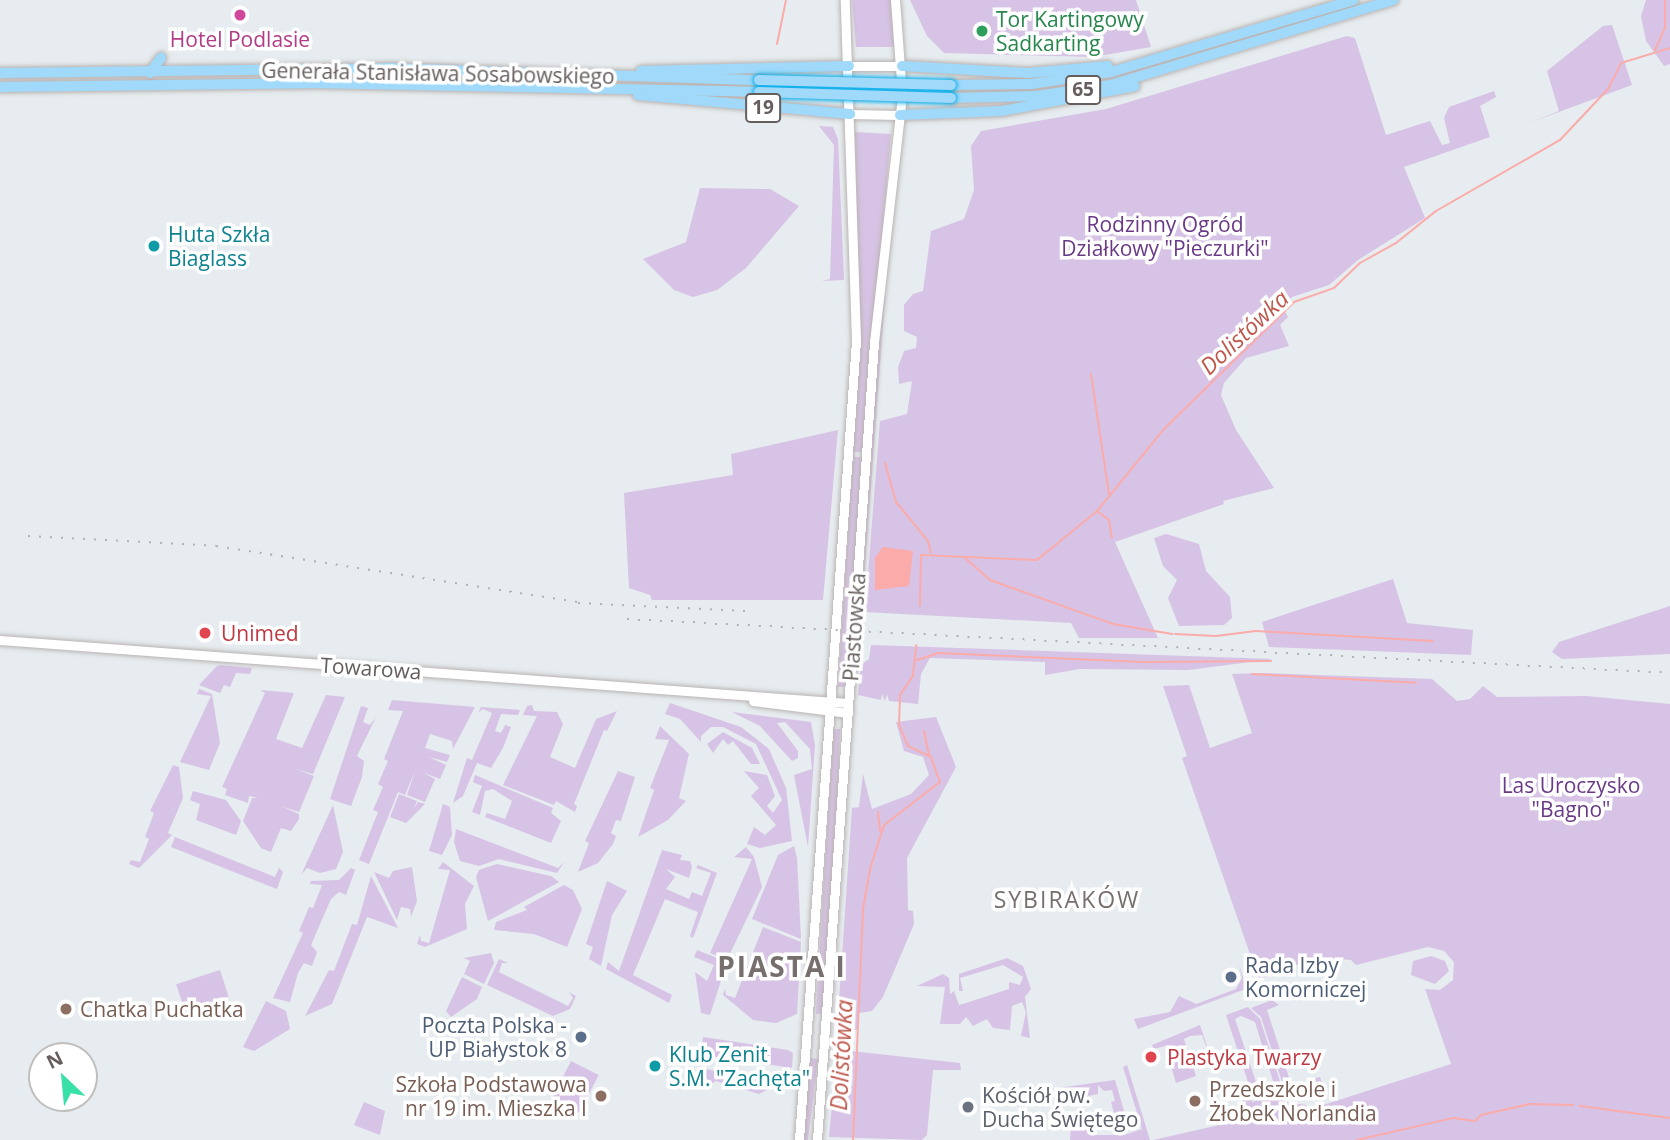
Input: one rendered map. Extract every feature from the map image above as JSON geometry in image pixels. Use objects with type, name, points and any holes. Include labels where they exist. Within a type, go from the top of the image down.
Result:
[{"type":"highway","name":"65","points":[[1181,54],[1354,0]]},
{"type":"highway","name":"65","points":[[1211,58],[1394,0]]},
{"type":"highway","points":[[902,66],[1028,73],[1181,54]]},
{"type":"highway","name":"Generała Stanisława Sosabowskiego","points":[[0,73],[239,70],[525,73],[951,85],[1069,80],[1181,54]]},
{"type":"highway","points":[[139,83],[153,71],[161,58]]},
{"type":"highway","points":[[900,116],[1002,111],[1107,94],[1171,75],[1211,58]]},
{"type":"highway","name":"Generała Stanisława Sosabowskiego","points":[[0,87],[139,83],[524,86],[951,98],[1074,92],[1211,58]]},
{"type":"highway","name":"19","points":[[595,75],[849,66]]},
{"type":"highway","points":[[239,70],[239,83]]},
{"type":"highway","points":[[524,86],[525,73]]},
{"type":"highway","name":"19","points":[[569,87],[588,92],[850,114]]},
{"type":"main road","name":"Piastowska","points":[[799,1140],[856,340],[845,0]]},
{"type":"main road","name":"Piastowska","points":[[817,1140],[878,295],[900,116],[902,66],[895,0]]},
{"type":"main road","name":"19","points":[[849,66],[902,66]]},
{"type":"main road","points":[[850,114],[900,116]]},
{"type":"main road","name":"Towarowa","points":[[0,640],[743,698],[796,704],[830,712],[848,708]]},
{"type":"main road","name":"Towarowa","points":[[796,704],[830,701],[848,708]]},
{"type":"green space","points":[[852,0],[891,0],[898,47],[856,47]]},
{"type":"green space","points":[[910,0],[1136,0],[1151,47],[1093,57],[944,53],[927,36]]},
{"type":"green space","points":[[1646,0],[1670,0],[1670,64],[1664,66],[1646,41],[1641,16]]},
{"type":"green space","points":[[1612,25],[1632,85],[1529,123],[1559,111],[1547,71],[1603,26]]},
{"type":"green space","name":"Rodzinny Ogród Działkowy \"Pieczurki\"","points":[[1347,36],[1355,38],[1386,135],[1430,121],[1442,145],[1450,143],[1444,118],[1449,107],[1494,91],[1496,97],[1480,106],[1490,137],[1404,167],[1425,218],[1358,260],[1329,285],[1292,297],[1283,308],[1288,317],[1280,325],[1289,346],[1246,358],[1224,383],[1221,395],[1236,430],[1274,488],[1223,501],[1224,504],[1115,542],[1158,638],[1079,638],[1071,623],[865,612],[880,421],[907,414],[912,381],[899,384],[898,367],[904,351],[916,348],[917,337],[904,331],[904,305],[913,294],[923,291],[931,231],[964,219],[974,190],[971,146],[981,131],[1106,109]]},
{"type":"green space","points":[[819,126],[833,127],[838,139],[844,280],[822,281],[830,279],[834,145]]},
{"type":"green space","points":[[855,132],[891,134],[863,452],[854,452],[854,457],[863,457],[845,687],[838,687],[860,342]]},
{"type":"green space","points":[[700,188],[770,189],[799,206],[746,268],[717,290],[693,297],[674,290],[643,259],[686,242]]},
{"type":"green space","points":[[885,297],[861,621],[860,622],[882,298]]},
{"type":"green space","points":[[838,430],[823,600],[652,600],[650,595],[629,588],[624,493],[733,475],[731,454]]},
{"type":"green space","points":[[1166,534],[1199,544],[1206,571],[1230,597],[1232,618],[1224,625],[1179,626],[1168,598],[1177,580],[1163,566],[1154,538]]},
{"type":"green space","points":[[1393,579],[1407,623],[1473,630],[1471,655],[1269,647],[1262,622]]},
{"type":"green space","points":[[1670,606],[1670,654],[1562,659],[1552,652],[1559,642]]},
{"type":"green space","points":[[871,645],[1273,659],[1188,670],[1080,669],[1045,675],[1045,662],[930,658],[921,674],[918,704],[889,701],[887,694],[885,701],[882,694],[881,700],[858,695],[861,665],[869,659]]},
{"type":"green space","points":[[217,666],[252,668],[250,674],[236,673],[230,687],[224,685],[220,693],[199,685]]},
{"type":"green space","name":"Las Uroczysko \"Bagno\"","points":[[1232,674],[1432,679],[1457,701],[1470,699],[1483,686],[1497,697],[1586,696],[1670,704],[1670,1140],[1153,1140],[1237,1121],[1245,1111],[1239,1085],[1248,1082],[1226,1015],[1248,1007],[1260,1019],[1286,1100],[1283,1109],[1288,1102],[1317,1107],[1451,1064],[1425,989],[1440,990],[1453,980],[1454,962],[1444,951],[1428,947],[1356,965],[1351,960],[1316,957],[1259,980],[1182,758],[1187,756],[1163,686],[1189,685],[1210,748],[1252,733]],"holes":[[[1241,1016],[1255,1022],[1277,1094],[1252,1102],[1247,1089],[1257,1085],[1235,1019]]]},
{"type":"green space","points":[[199,689],[212,694],[220,743],[209,770],[180,762],[211,696],[197,694]]},
{"type":"green space","points":[[260,690],[294,693],[276,739],[302,748],[326,695],[345,697],[313,774],[296,769],[314,776],[299,812],[281,806],[299,814],[299,819],[291,831],[281,828],[271,852],[261,848],[243,821],[252,798],[258,798],[249,796],[248,803],[225,795],[227,789],[222,787],[265,693]]},
{"type":"green space","points":[[392,700],[475,707],[453,749],[452,741],[430,734],[425,748],[450,755],[447,762],[429,757],[446,765],[440,779],[422,772],[435,779],[425,802],[407,795],[415,771],[405,795],[398,792],[369,864],[359,860],[378,812],[373,810],[383,787],[378,784],[388,761],[384,759],[403,711],[388,710]]},
{"type":"green space","points":[[670,703],[741,727],[769,749],[786,788],[792,841],[760,848],[747,844],[754,827],[765,835],[776,825],[751,796],[759,788],[744,771],[767,775],[775,796],[767,806],[773,813],[782,800],[756,744],[723,727],[711,727],[701,736],[701,742],[680,719],[665,714]]},
{"type":"green space","points":[[532,705],[534,711],[557,712],[563,724],[550,757],[575,768],[596,719],[617,711],[607,731],[604,730],[574,804],[577,806],[575,812],[556,801],[554,805],[503,785],[537,716],[523,715],[527,706]]},
{"type":"green space","points":[[361,706],[368,708],[363,722],[370,725],[376,717],[357,756],[364,761],[362,777],[351,806],[330,799]]},
{"type":"green space","points":[[481,707],[520,710],[518,715],[501,714],[495,731],[501,733],[505,725],[511,727],[503,748],[491,768],[477,763],[463,796],[453,803],[467,758],[472,760],[492,713],[483,709],[478,713]]},
{"type":"green space","points":[[732,712],[811,722],[815,745],[808,847],[794,775],[812,769],[810,749],[785,722],[777,723],[798,751],[798,758],[792,761],[760,726]]},
{"type":"green space","points":[[936,717],[956,767],[907,858],[908,910],[913,911],[914,924],[883,997],[872,1011],[859,1013],[858,1030],[846,1030],[845,1019],[838,1016],[852,808],[859,807],[863,774],[872,809],[911,794],[929,775],[923,757],[904,751],[896,722]]},
{"type":"green space","points":[[660,726],[689,754],[679,798],[686,801],[668,820],[638,837],[654,790],[650,788],[669,740],[655,739]]},
{"type":"green space","points":[[833,729],[840,729],[836,833],[824,1014],[816,1014]]},
{"type":"green space","points":[[723,732],[752,748],[760,764],[751,764],[733,741],[728,745],[723,739],[713,753],[707,744]]},
{"type":"green space","points":[[173,765],[179,767],[183,798],[168,833],[172,835],[139,868],[129,864],[131,860],[140,862],[149,839],[145,837],[154,813],[150,811]]},
{"type":"green space","points":[[618,771],[635,777],[621,821],[616,820],[611,833],[616,836],[613,844],[598,863],[578,872],[589,843],[585,841]]},
{"type":"green space","points":[[475,775],[553,808],[551,813],[561,821],[551,843],[485,817],[487,813],[505,819],[512,801],[493,789],[485,791],[480,815],[472,812],[482,786],[473,782]]},
{"type":"green space","points":[[193,791],[226,800],[241,821],[236,835],[196,820],[200,804],[190,800]]},
{"type":"green space","points":[[399,794],[417,801],[414,809],[418,802],[425,804],[406,823],[390,817]]},
{"type":"green space","points":[[443,804],[450,807],[452,835],[442,855],[429,851]]},
{"type":"green space","points":[[333,805],[343,852],[336,869],[320,873],[307,868],[301,875]]},
{"type":"green space","points":[[456,829],[558,868],[564,862],[557,873],[499,859],[479,866],[460,861],[454,842]]},
{"type":"green space","points":[[175,837],[275,877],[279,868],[283,872],[277,889],[171,847]]},
{"type":"green space","points":[[794,846],[801,939],[752,919],[778,855]]},
{"type":"green space","points":[[746,847],[754,857],[762,887],[727,960],[710,953],[752,859],[734,857]]},
{"type":"green space","points":[[662,850],[682,855],[680,860],[690,861],[692,867],[689,878],[666,869],[675,877],[666,889],[689,899],[692,892],[702,896],[711,873],[696,868],[698,865],[717,873],[693,938],[690,936],[698,912],[665,899],[633,975],[672,995],[669,1003],[606,969],[608,962],[619,971]]},
{"type":"green space","points":[[443,862],[474,886],[465,904],[467,929],[425,947],[417,944],[420,935],[421,941],[429,943],[450,870],[438,869]]},
{"type":"green space","points":[[497,864],[551,876],[559,882],[488,921],[476,877],[479,870]]},
{"type":"green space","points":[[412,867],[417,901],[411,917],[410,909],[401,907],[397,920],[374,872],[389,878],[393,871]]},
{"type":"green space","points":[[351,868],[355,870],[346,895],[339,892],[331,899],[311,945],[317,952],[312,966],[304,963],[298,973],[290,1002],[273,998],[303,933],[299,931],[309,907],[313,908],[322,885],[310,884],[311,881],[339,880]]},
{"type":"green space","points":[[371,876],[398,928],[367,917],[332,1004],[305,1016],[329,970],[334,971],[352,924],[357,925]]},
{"type":"green space","points":[[607,881],[627,891],[612,915],[601,966],[589,959],[593,947],[586,944]]},
{"type":"green space","points":[[564,885],[573,890],[582,909],[567,947],[534,934],[494,930],[496,922],[527,910],[524,907]]},
{"type":"green space","points":[[763,927],[801,942],[797,1014],[776,1023],[753,1020],[723,995],[725,989],[726,995],[735,998]]},
{"type":"green space","points":[[697,950],[727,962],[710,1015],[701,1013],[695,972],[707,981],[714,965],[694,957]]},
{"type":"green space","points":[[491,953],[494,963],[484,984],[464,974],[470,961],[464,958]]},
{"type":"green space","points":[[1431,956],[1445,961],[1449,971],[1435,984],[1411,975],[1413,961]]},
{"type":"green space","points":[[1007,958],[1023,966],[1031,989],[1025,997],[1030,1038],[1021,1036],[1026,1012],[1022,1002],[1012,1006],[1010,1030],[993,1028],[987,1019],[973,1026],[966,1017],[960,1024],[940,1024],[945,987],[917,986],[943,974],[949,978],[950,994],[954,991],[959,1005],[969,1002],[1009,989],[1009,982],[1020,985],[1023,977],[1003,965],[960,978],[963,991],[959,991],[959,974]]},
{"type":"green space","points":[[499,959],[508,963],[502,963],[499,972],[568,1006],[573,998],[569,992],[576,996],[570,1009],[553,1016],[487,985]]},
{"type":"green space","points":[[1239,965],[1246,986],[1243,990],[1138,1029],[1134,1019],[1170,1012],[1179,996],[1196,1004],[1236,989],[1242,978]]},
{"type":"green space","points":[[220,970],[229,997],[185,1011],[176,984]]},
{"type":"green space","points":[[462,977],[482,987],[477,999],[451,1017],[446,1011]]},
{"type":"green space","points":[[1272,1000],[1279,1005],[1267,1010],[1294,1093],[1317,1086],[1315,1078],[1320,1077],[1324,1088],[1287,1097],[1261,1017],[1251,1008]]},
{"type":"green space","points":[[266,1001],[286,1011],[290,1029],[254,1051],[243,1047]]},
{"type":"green space","points":[[1200,1025],[1215,1070],[1202,1035],[1190,1036],[1184,1039],[1196,1076],[1176,1083],[1165,1046],[1154,1049],[1152,1045]]},
{"type":"green space","points":[[703,1037],[788,1050],[793,1053],[792,1068],[703,1055],[710,1048],[702,1046]]},
{"type":"green space","points":[[842,1050],[960,1063],[961,1070],[933,1070],[927,1135],[922,1140],[829,1137],[836,1063]]},
{"type":"green space","points":[[700,1057],[707,1058],[701,1068],[776,1083],[778,1074],[774,1070],[780,1071],[778,1084],[759,1094],[716,1081],[711,1084],[698,1067]]},
{"type":"green space","points":[[810,1058],[818,1059],[808,1140],[800,1139]]},
{"type":"green space","points":[[571,1061],[599,1075],[580,1112],[552,1098]]},
{"type":"green space","points":[[1127,1065],[1150,1140],[1070,1140],[1071,1128],[1083,1126],[1081,1119],[1114,1113],[1111,1102],[1115,1101],[1112,1090],[1104,1091],[1098,1085],[1098,1094],[1079,1098],[1086,1094],[1085,1091],[1064,1100],[1063,1124],[1054,1124],[1058,1088],[1115,1080],[1127,1121],[1090,1123],[1090,1135],[1124,1135],[1142,1129],[1123,1067]]},
{"type":"green space","points":[[364,1102],[385,1111],[380,1135],[354,1125]]},
{"type":"shaded area","points":[[883,547],[913,551],[909,586],[875,590],[875,558]]},
{"type":"waterway","points":[[777,44],[786,0]]},
{"type":"waterway","name":"Dolistówka","points":[[1655,50],[1665,28],[1665,0]]},
{"type":"waterway","name":"Dolistówka","points":[[920,606],[921,555],[1037,560],[1097,511],[1165,428],[1294,302],[1334,288],[1360,263],[1396,243],[1436,211],[1560,140],[1608,89],[1621,63],[1670,48]]},
{"type":"waterway","points":[[1091,374],[1109,494]]},
{"type":"waterway","points":[[885,463],[896,502],[928,541],[931,553]]},
{"type":"waterway","points":[[1097,511],[1109,520],[1112,538]]},
{"type":"waterway","points":[[966,559],[990,580],[1113,624],[1172,634]]},
{"type":"waterway","points":[[1175,634],[1216,636],[1256,631],[1433,641]]},
{"type":"waterway","name":"Dolistówka","points":[[853,1140],[863,909],[870,869],[884,825],[940,782],[931,757],[908,746],[899,725],[900,695],[913,676],[916,645]]},
{"type":"waterway","points":[[917,660],[938,653],[1144,662],[1271,661]]},
{"type":"waterway","points":[[1252,674],[1416,683]]},
{"type":"waterway","points":[[924,731],[929,754]]},
{"type":"waterway","points":[[878,812],[880,831]]},
{"type":"waterway","points":[[1357,1140],[1453,1118],[1475,1121],[1481,1115],[1530,1104],[1573,1105]]},
{"type":"waterway","points":[[1580,1106],[1670,1118]]},
{"type":"railway","points":[[28,536],[216,546],[586,603]]},
{"type":"railway","points":[[578,603],[746,611]]},
{"type":"railway","points":[[627,619],[1670,673]]},
{"type":"place","name":"Hotel Podlasie","points":[[240,15]]},
{"type":"place","name":"Tor Kartingowy Sadkarting","points":[[982,31]]},
{"type":"place","name":"Huta Szkła Biaglass","points":[[154,246]]},
{"type":"place","name":"Unimed","points":[[205,633]]},
{"type":"place","name":"Rada Izby Komorniczej","points":[[1231,977]]},
{"type":"place","name":"Chatka Puchatka","points":[[66,1009]]},
{"type":"place","name":"Poczta Polska - UP Białystok 8","points":[[581,1037]]},
{"type":"place","name":"Plastyka Twarzy","points":[[1151,1057]]},
{"type":"place","name":"Klub Zenit S.M. \"Zachęta\"","points":[[655,1066]]},
{"type":"place","name":"Szkoła Podstawowa nr 19 im. Mieszka I","points":[[601,1096]]},
{"type":"place","name":"Przedszkole i Żłobek Norlandia","points":[[1195,1101]]},
{"type":"place","name":"Kościół pw. Ducha Świętego","points":[[968,1107]]},
{"type":"district","name":"SYBIRAKÓW","points":[[1067,899]]},
{"type":"district","name":"PIASTA I","points":[[782,966]]}]
